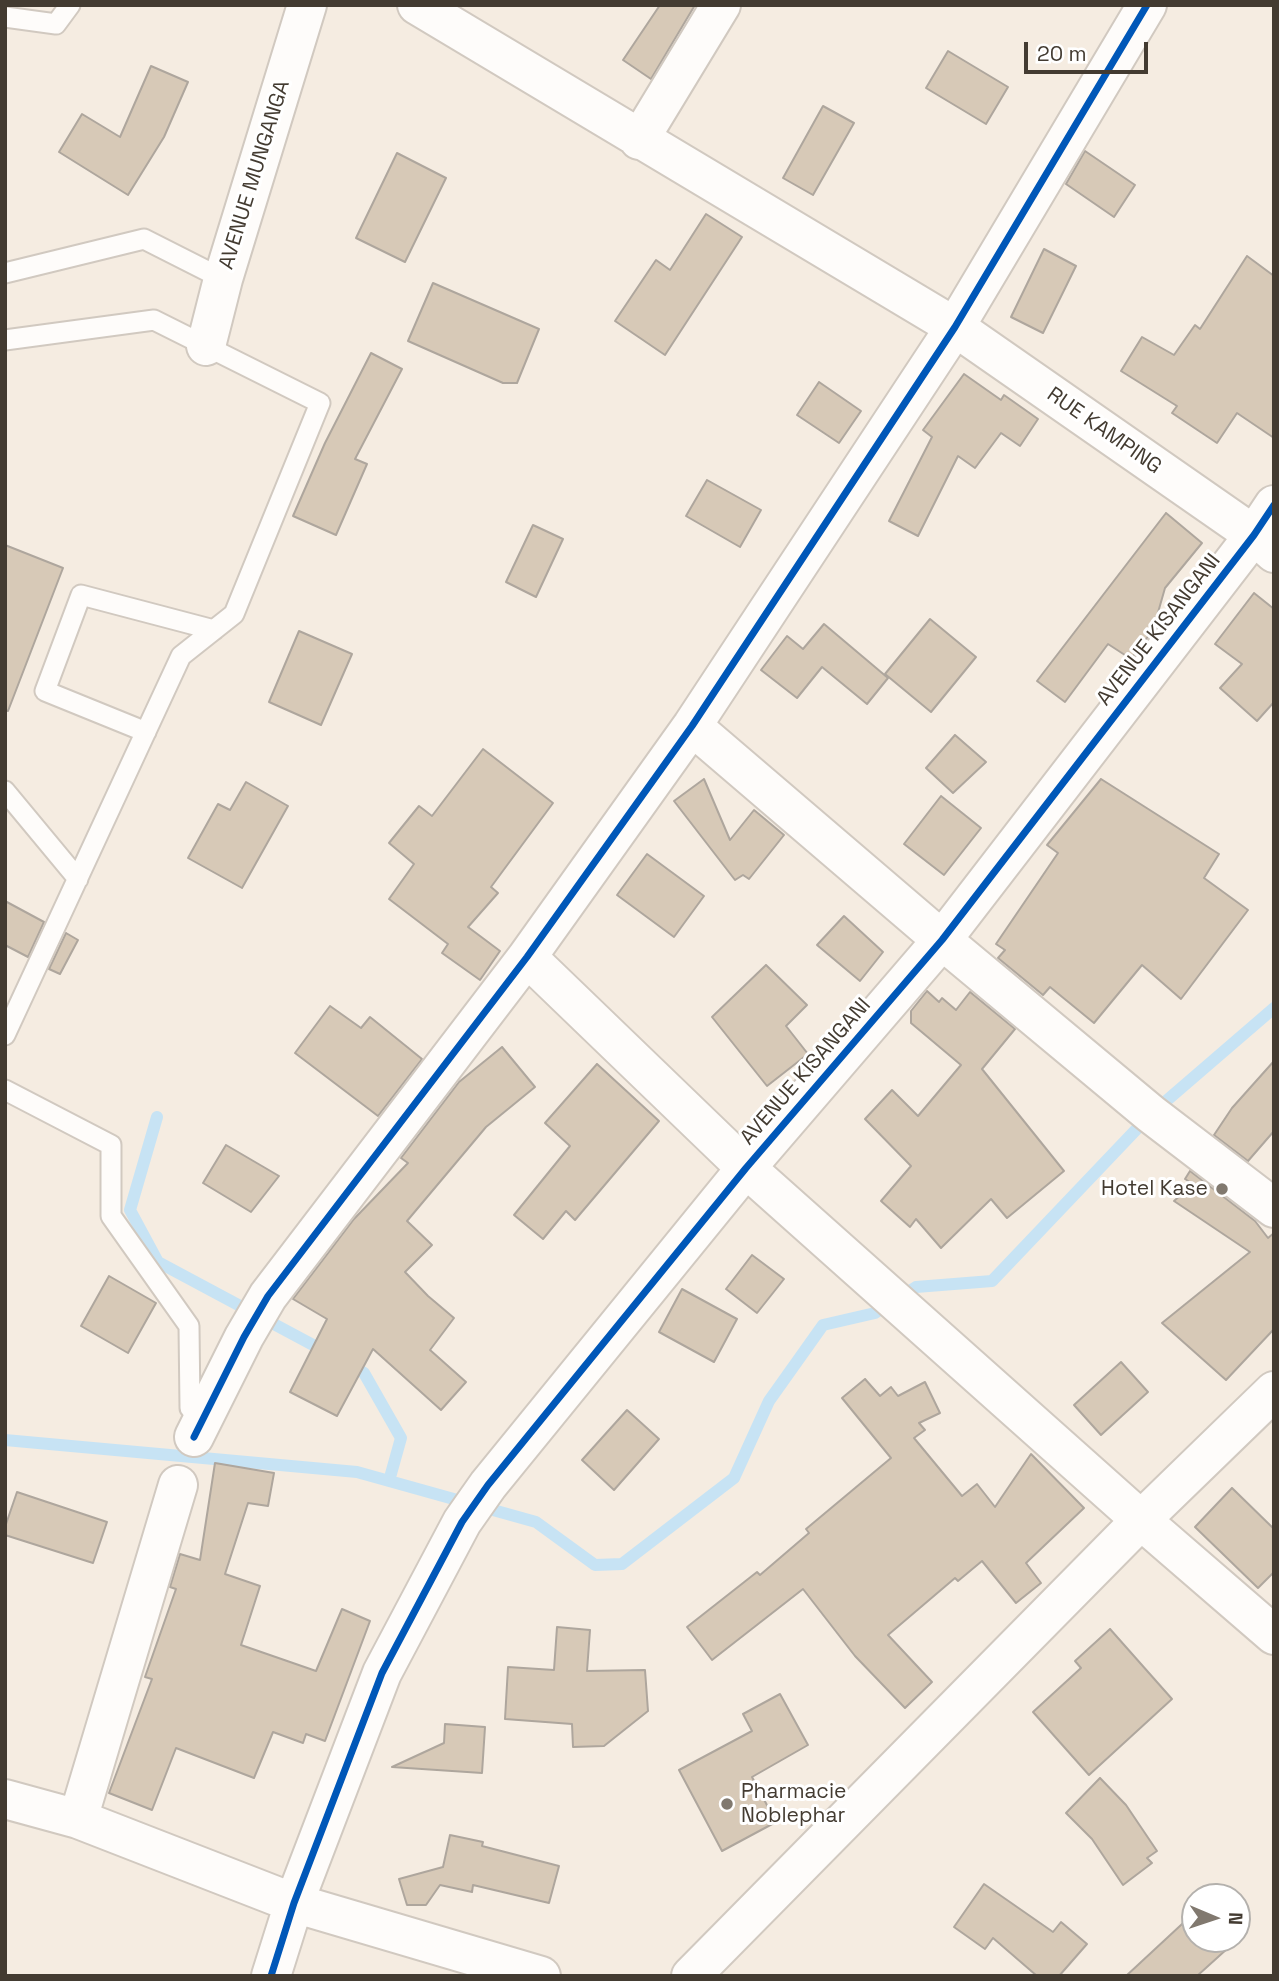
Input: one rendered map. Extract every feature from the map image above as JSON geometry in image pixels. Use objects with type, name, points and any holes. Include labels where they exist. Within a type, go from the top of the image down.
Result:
[{"type":"street","name":"AVENUE MUNGANGA","points":[[206,346],[223,279],[307,5]]},
{"type":"street","name":"RUE KAMPING","points":[[417,5],[955,327],[1267,531]]},
{"type":"street","points":[[639,140],[721,5]]},
{"type":"street","points":[[198,1429],[244,1337],[268,1296],[527,957],[692,726],[955,327],[1147,5]]},
{"type":"street","name":"AVENUE KISANGANI","points":[[271,1976],[294,1903],[382,1673],[462,1522],[488,1485],[746,1168],[942,940],[1267,531]]},
{"type":"street","points":[[692,726],[1151,1114],[1274,1208]]},
{"type":"street","points":[[527,957],[746,1168],[1274,1635]]},
{"type":"street","points":[[691,1976],[1141,1520],[1274,1391]]},
{"type":"street","points":[[78,1819],[178,1485]]},
{"type":"street","points":[[5,1799],[78,1819],[294,1903],[541,1976]]},
{"type":"lane","points":[[5,17],[56,24],[70,5]]},
{"type":"lane","points":[[5,273],[144,239],[223,279]]},
{"type":"lane","points":[[5,340],[155,320],[320,403],[234,614],[181,656],[5,1035]]},
{"type":"lane","points":[[146,732],[45,691],[81,595],[214,630]]},
{"type":"lane","points":[[5,791],[78,879]]},
{"type":"lane","points":[[5,1090],[111,1145],[111,1216],[189,1326],[190,1408],[198,1429]]},
{"type":"building","points":[[660,5],[695,5],[651,79],[623,60]]},
{"type":"building","points":[[948,51],[1008,87],[986,124],[926,88]]},
{"type":"building","points":[[151,66],[188,82],[164,137],[128,195],[59,152],[82,114],[120,137]]},
{"type":"building","points":[[823,106],[854,123],[813,195],[783,178]]},
{"type":"building","points":[[1085,151],[1135,185],[1114,217],[1066,184]]},
{"type":"building","points":[[397,153],[446,178],[405,262],[356,238]]},
{"type":"building","points":[[706,214],[742,237],[665,355],[615,321],[656,260],[670,270]]},
{"type":"building","points":[[1044,249],[1076,266],[1043,333],[1011,317]]},
{"type":"building","points":[[1247,256],[1274,276],[1274,438],[1237,413],[1217,443],[1172,413],[1177,406],[1121,371],[1142,337],[1174,355],[1195,325],[1200,329]]},
{"type":"building","points":[[433,283],[539,329],[517,383],[503,383],[408,341]]},
{"type":"building","points":[[371,353],[402,369],[355,459],[367,464],[336,535],[293,516],[325,443]]},
{"type":"building","points":[[964,374],[1001,400],[1004,395],[1038,419],[1020,446],[1001,433],[975,468],[958,456],[918,536],[889,521],[932,437],[923,430]]},
{"type":"building","points":[[819,382],[861,411],[839,443],[797,415]]},
{"type":"building","points":[[707,480],[761,510],[740,547],[686,516]]},
{"type":"building","points":[[1166,513],[1202,543],[1165,588],[1153,630],[1131,659],[1108,644],[1065,702],[1037,681]]},
{"type":"building","points":[[533,525],[563,539],[536,597],[506,582]]},
{"type":"building","points":[[5,545],[63,568],[8,711],[5,710]]},
{"type":"building","points":[[1254,593],[1274,609],[1274,702],[1257,721],[1220,688],[1242,664],[1215,644]]},
{"type":"building","points":[[930,619],[976,657],[931,712],[885,674]]},
{"type":"building","points":[[824,624],[888,678],[867,704],[822,667],[797,698],[761,670],[787,636],[803,649]]},
{"type":"building","points":[[299,631],[352,654],[321,725],[269,702]]},
{"type":"building","points":[[955,735],[986,762],[953,793],[926,768]]},
{"type":"building","points":[[483,749],[553,803],[491,887],[498,893],[468,927],[500,951],[480,980],[442,953],[448,944],[389,899],[414,864],[389,843],[419,806],[432,816]]},
{"type":"building","points":[[704,779],[730,840],[754,810],[784,835],[749,879],[743,875],[735,880],[674,801]]},
{"type":"building","points":[[1101,779],[1219,854],[1204,878],[1248,910],[1181,999],[1142,965],[1094,1023],[1050,987],[1043,995],[998,958],[1005,950],[996,944],[1058,853],[1047,845]]},
{"type":"building","points":[[246,782],[288,806],[242,888],[188,858],[218,804],[230,810]]},
{"type":"building","points":[[941,796],[981,828],[944,875],[904,844]]},
{"type":"building","points":[[647,854],[704,896],[674,937],[617,895]]},
{"type":"building","points":[[5,901],[44,922],[28,957],[5,945]]},
{"type":"building","points":[[844,916],[883,952],[860,981],[817,945]]},
{"type":"building","points":[[66,933],[78,940],[60,974],[49,969]]},
{"type":"building","points":[[766,965],[807,1005],[786,1026],[808,1054],[767,1086],[712,1017]]},
{"type":"building","points":[[927,991],[939,1002],[942,998],[956,1010],[970,992],[1015,1029],[982,1069],[1064,1171],[1007,1218],[991,1199],[941,1248],[916,1219],[910,1227],[881,1201],[911,1166],[865,1119],[892,1090],[918,1116],[961,1065],[911,1023],[911,1011]]},
{"type":"building","points":[[330,1006],[361,1028],[370,1017],[422,1059],[378,1116],[295,1053]]},
{"type":"building","points":[[502,1047],[535,1087],[486,1127],[407,1221],[432,1245],[405,1272],[454,1318],[430,1350],[466,1382],[441,1410],[373,1349],[337,1416],[290,1392],[327,1319],[293,1299],[354,1219],[408,1163],[401,1158],[459,1082]]},
{"type":"building","points":[[1274,1061],[1274,1131],[1248,1161],[1214,1135],[1232,1108]]},
{"type":"building","points":[[597,1064],[659,1121],[575,1220],[566,1211],[543,1239],[514,1215],[570,1146],[545,1123]]},
{"type":"building","points":[[226,1145],[279,1176],[251,1212],[203,1183]]},
{"type":"building","points":[[1190,1171],[1255,1221],[1268,1238],[1274,1233],[1274,1329],[1226,1380],[1162,1323],[1250,1252],[1174,1201],[1193,1184],[1185,1179]]},
{"type":"building","points":[[752,1255],[784,1279],[757,1313],[726,1289]]},
{"type":"building","points":[[109,1276],[156,1303],[128,1353],[81,1326]]},
{"type":"building","points":[[682,1289],[737,1319],[714,1362],[659,1332]]},
{"type":"building","points":[[1121,1362],[1148,1392],[1101,1435],[1074,1405]]},
{"type":"building","points":[[865,1379],[880,1396],[891,1387],[898,1396],[925,1382],[940,1413],[919,1423],[925,1430],[914,1438],[962,1496],[977,1484],[995,1507],[1031,1454],[1084,1508],[1026,1563],[1041,1583],[1016,1603],[982,1561],[958,1581],[955,1578],[888,1635],[932,1682],[905,1708],[855,1656],[803,1589],[712,1660],[687,1627],[757,1572],[760,1575],[809,1533],[806,1529],[891,1458],[842,1398]]},
{"type":"building","points":[[627,1410],[659,1439],[614,1490],[582,1460]]},
{"type":"building","points":[[215,1463],[274,1473],[268,1506],[248,1503],[225,1574],[260,1586],[241,1645],[316,1671],[342,1609],[370,1621],[325,1741],[306,1734],[303,1743],[273,1732],[254,1778],[176,1748],[152,1810],[109,1793],[152,1679],[145,1677],[176,1589],[170,1587],[180,1554],[200,1560]]},
{"type":"building","points":[[1232,1488],[1274,1529],[1274,1572],[1258,1588],[1195,1527]]},
{"type":"building","points":[[17,1492],[107,1522],[93,1563],[5,1535],[5,1527]]},
{"type":"building","points":[[557,1627],[590,1630],[587,1671],[645,1670],[648,1711],[604,1746],[573,1747],[572,1724],[505,1719],[508,1667],[554,1670]]},
{"type":"building","points":[[1110,1629],[1172,1699],[1089,1775],[1033,1712],[1081,1668],[1075,1661]]},
{"type":"building","points":[[780,1694],[808,1745],[752,1777],[776,1822],[722,1851],[679,1770],[752,1731],[743,1714]]},
{"type":"building","points":[[445,1724],[485,1727],[482,1773],[392,1767],[444,1743]]},
{"type":"building","points":[[1100,1778],[1126,1805],[1157,1851],[1147,1858],[1152,1863],[1123,1885],[1092,1839],[1066,1813]]},
{"type":"building","points":[[450,1835],[483,1842],[482,1846],[559,1866],[549,1903],[473,1885],[472,1892],[440,1885],[426,1905],[407,1905],[399,1879],[443,1867]]},
{"type":"building","points":[[984,1884],[1053,1932],[1061,1922],[1087,1944],[1059,1976],[1037,1976],[993,1938],[985,1949],[954,1927]]},
{"type":"building","points":[[1181,1925],[1181,1953],[1222,1953],[1197,1976],[1126,1976]]},
{"type":"waterway","points":[[5,1440],[357,1472],[536,1522],[595,1565],[622,1564],[734,1478],[769,1401],[823,1325],[875,1313],[916,1287],[992,1281],[1151,1114],[1274,1008]]},
{"type":"waterway","points":[[157,1117],[130,1210],[158,1262],[328,1353]]},
{"type":"waterway","points":[[348,1364],[364,1373],[401,1438],[389,1481]]},
{"type":"cycle path","points":[[194,1437],[244,1337],[268,1296],[527,957],[692,726],[955,327],[1147,5]]},
{"type":"cycle path","points":[[271,1976],[294,1903],[382,1673],[462,1522],[488,1485],[746,1168],[942,940],[1254,535],[1274,505]]},
{"type":"place","name":"Hotel Kase","points":[[1222,1189]]},
{"type":"place","name":"Pharmacie Noblephar","points":[[727,1804]]}]
